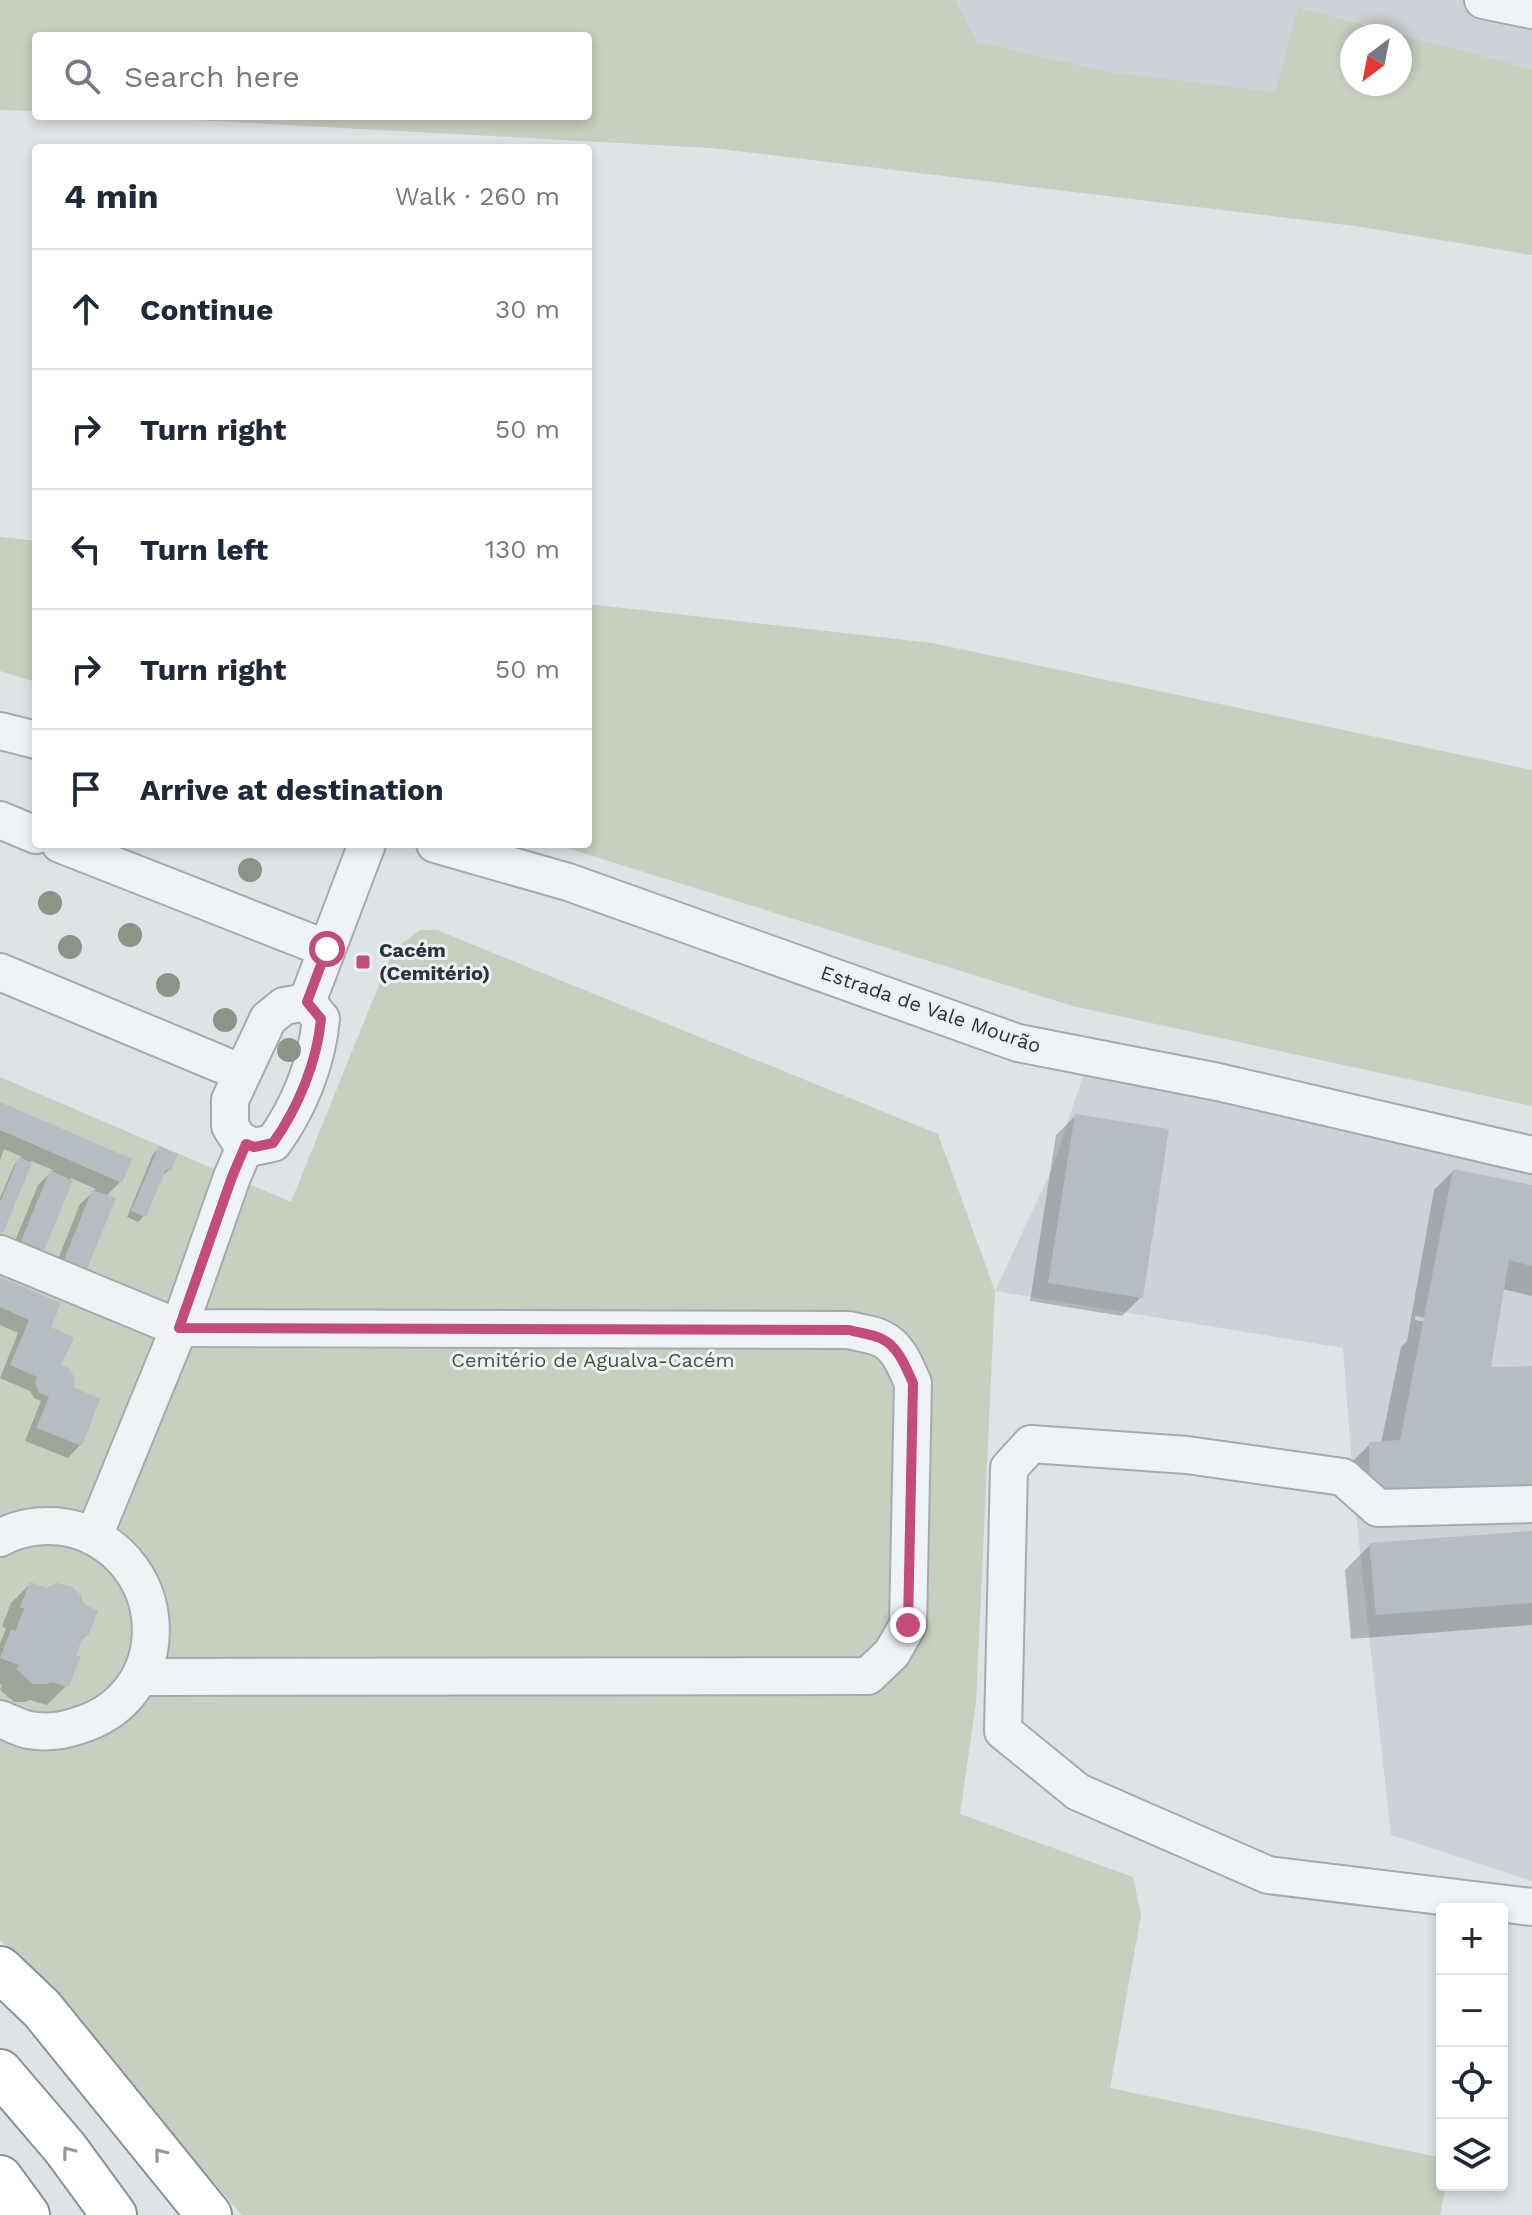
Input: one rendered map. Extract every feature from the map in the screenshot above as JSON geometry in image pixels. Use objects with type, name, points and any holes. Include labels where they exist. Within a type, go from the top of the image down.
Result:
[{"type":"highway","points":[[0,1969],[42,2009],[209,2215]]},
{"type":"highway","points":[[0,2072],[65,2148],[114,2215]]},
{"type":"highway","points":[[0,2178],[27,2215]]},
{"type":"street","points":[[1483,0],[1532,10]]},
{"type":"street","points":[[0,731],[32,739]]},
{"type":"street","points":[[0,820],[32,833]]},
{"type":"street","points":[[70,848],[327,949]]},
{"type":"street","points":[[307,1002],[365,848]]},
{"type":"street","name":"Estrada de Vale Mourão","points":[[449,848],[568,882],[1018,1043],[1218,1082],[1532,1155]]},
{"type":"street","points":[[0,972],[242,1073]]},
{"type":"street","points":[[94,1536],[179,1328],[239,1160],[239,1140],[230,1126],[230,1100],[268,1019],[284,1006],[307,1002]]},
{"type":"street","points":[[239,1160],[254,1147],[273,1143],[290,1119],[319,1044],[321,1019],[307,1002]]},
{"type":"street","points":[[0,1254],[179,1328],[849,1330],[883,1339],[893,1347],[913,1383],[908,1625],[892,1653],[868,1676],[140,1677]]},
{"type":"street","points":[[1532,1504],[1378,1508],[1343,1477],[1187,1455],[1031,1444],[1009,1468],[1003,1731],[1078,1792],[1268,1875],[1532,1907]]},
{"type":"street","points":[[0,1538],[35,1526],[65,1527],[94,1536],[121,1555],[141,1582],[151,1613],[151,1646],[140,1677],[120,1704],[92,1722],[61,1731],[28,1730],[0,1719]]},
{"type":"shaded area","points":[[948,0],[1532,0],[1532,69],[1412,37],[1412,24],[1363,24],[1299,7],[1275,93],[1110,72],[977,42]]},
{"type":"shaded area","points":[[1085,1070],[1532,1171],[1532,1881],[1391,1835],[1355,1506],[1343,1348],[995,1291],[1052,1169]]},
{"type":"green space","points":[[0,0],[955,0],[977,42],[1110,72],[1275,92],[1298,7],[1362,24],[1340,24],[1340,96],[1412,96],[1412,37],[1532,69],[1532,255],[1355,226],[712,148],[194,120],[592,120],[592,32],[32,32],[32,111],[0,110]]},
{"type":"green space","points":[[0,537],[32,541],[32,681],[0,671]]},
{"type":"green space","points":[[592,604],[932,643],[1532,770],[1532,1106],[1073,1006],[567,848],[592,848]]},
{"type":"green space","name":"Cemitério de Agualva-Cacém","points":[[420,930],[437,930],[938,1134],[995,1291],[976,1703],[960,1814],[1133,1877],[1141,1915],[1110,2088],[1436,2157],[1436,2191],[1445,2191],[1440,2215],[242,2215],[0,1940],[0,1077],[291,1202],[397,947]]},
{"type":"building","points":[[0,1102],[132,1159],[122,1183],[0,1130]]},
{"type":"building","points":[[1075,1114],[1169,1129],[1143,1298],[1048,1283]]},
{"type":"building","points":[[159,1146],[178,1154],[171,1171],[166,1169],[146,1217],[131,1211]]},
{"type":"building","points":[[19,1157],[32,1163],[3,1233],[0,1232],[0,1202]]},
{"type":"building","points":[[1453,1169],[1532,1185],[1532,1266],[1509,1260],[1491,1367],[1532,1366],[1532,1492],[1370,1494],[1369,1442],[1400,1440]]},
{"type":"building","points":[[50,1170],[73,1181],[44,1250],[21,1241]]},
{"type":"building","points":[[92,1190],[116,1198],[87,1269],[64,1260]]},
{"type":"building","points":[[0,1277],[61,1303],[51,1327],[74,1338],[61,1365],[70,1369],[75,1379],[73,1387],[100,1399],[82,1446],[36,1428],[49,1397],[39,1393],[35,1383],[37,1377],[10,1365],[29,1320],[0,1307]]},
{"type":"building","points":[[1532,1531],[1532,1603],[1376,1615],[1369,1543]]},
{"type":"building","points":[[30,1582],[46,1588],[57,1583],[72,1587],[81,1595],[83,1603],[98,1611],[76,1655],[81,1657],[68,1687],[51,1682],[33,1684],[16,1669],[19,1665],[0,1658],[11,1629],[15,1631],[24,1609],[20,1607]]},
{"type":"place","name":"Cacém (Cemitério)","points":[[363,962]]},
{"type":"route","points":[[327,949],[307,1002],[321,1019],[319,1044],[290,1119],[273,1143],[254,1147],[246,1144],[179,1328],[849,1330],[883,1339],[902,1359],[913,1383],[908,1625]]}]
